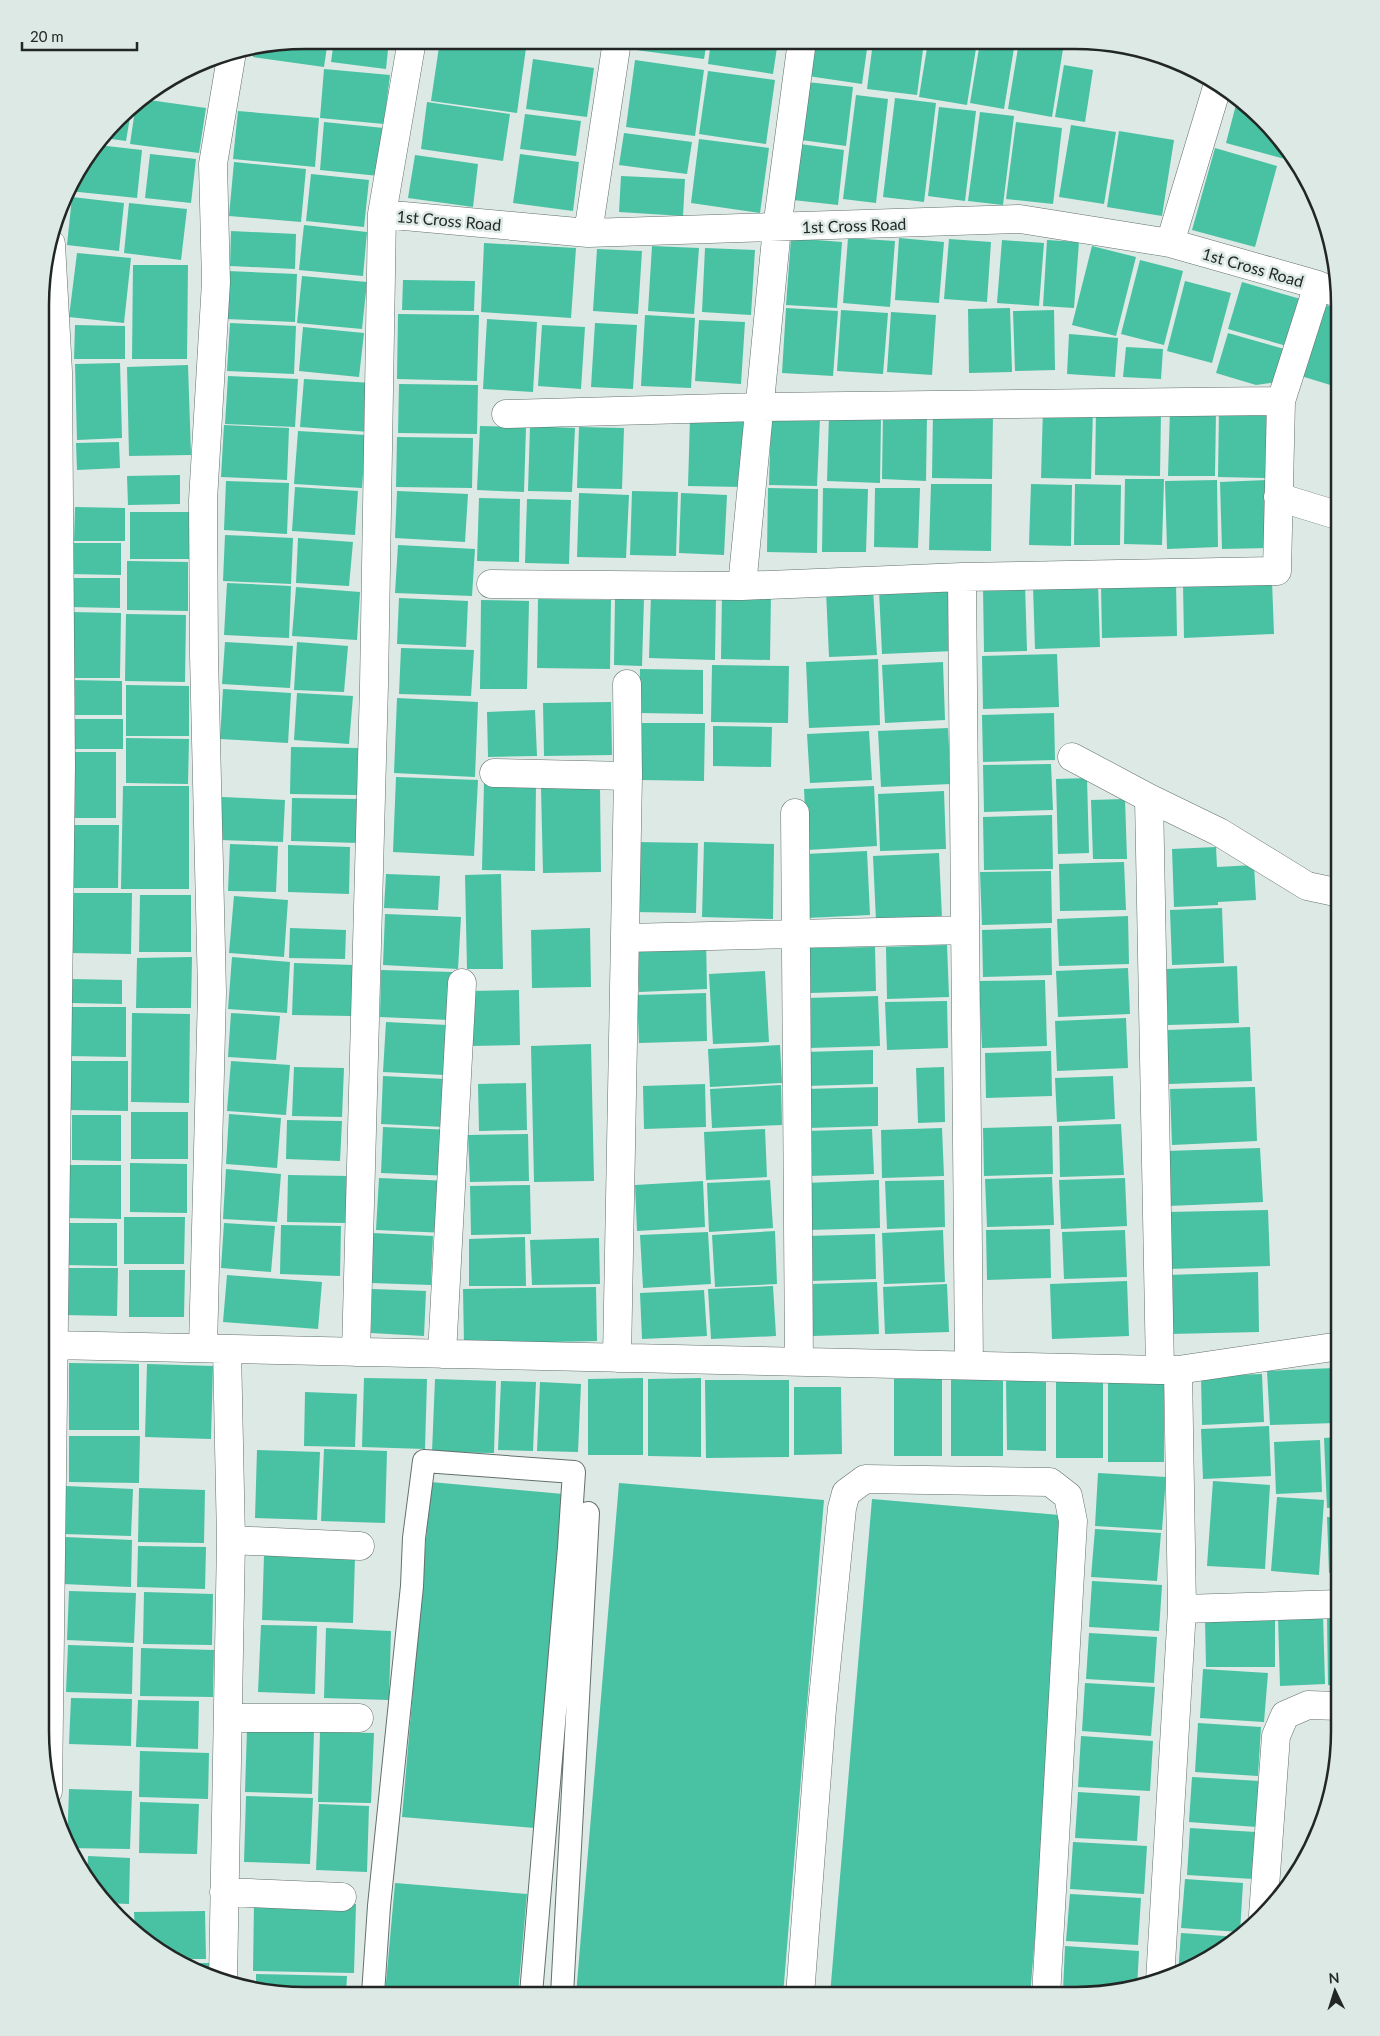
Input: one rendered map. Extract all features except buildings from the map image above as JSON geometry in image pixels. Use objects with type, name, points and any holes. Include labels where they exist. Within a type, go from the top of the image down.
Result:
[{"type":"street","points":[[356,1352],[374,675],[382,214],[410,49]]},
{"type":"street","points":[[588,233],[615,49]]},
{"type":"street","points":[[742,586],[777,228],[801,49]]},
{"type":"street","points":[[223,1974],[231,1540],[215,1349],[212,992],[204,655],[203,500],[216,282],[213,164],[231,60]]},
{"type":"street","points":[[1170,243],[1216,91]]},
{"type":"street","name":"1st Cross Road","points":[[382,214],[588,233],[1020,219],[1170,243],[1331,287]]},
{"type":"street","points":[[49,1702],[61,756],[58,372],[52,265]]},
{"type":"street","points":[[491,584],[742,586],[962,577],[1277,571],[1281,401],[1331,287]]},
{"type":"street","points":[[506,414],[759,407],[1281,401]]},
{"type":"street","points":[[1278,497],[1331,513]]},
{"type":"street","points":[[962,577],[969,1365]]},
{"type":"street","points":[[617,1358],[628,776],[627,684]]},
{"type":"street","points":[[1072,757],[1148,798],[1220,832],[1308,886],[1331,891]]},
{"type":"street","points":[[494,773],[628,776]]},
{"type":"street","points":[[1148,798],[1169,1370],[1182,1609],[1160,1973]]},
{"type":"street","points":[[796,813],[799,1361]]},
{"type":"street","points":[[625,938],[965,930]]},
{"type":"street","points":[[442,1354],[462,983]]},
{"type":"street","points":[[53,1345],[1169,1370],[1331,1347]]},
{"type":"street","points":[[801,1987],[822,1709],[842,1508],[846,1493],[864,1480],[1050,1482],[1068,1496],[1073,1522],[1047,1987]]},
{"type":"street","points":[[231,1540],[360,1546]]},
{"type":"street","points":[[1182,1609],[1331,1604]]},
{"type":"street","points":[[1264,1904],[1276,1736],[1285,1715],[1308,1705],[1331,1706]]},
{"type":"street","points":[[229,1718],[359,1718]]},
{"type":"street","points":[[224,1892],[342,1898]]},
{"type":"lane","points":[[373,1987],[379,1906],[412,1586],[414,1538],[424,1461],[574,1472],[533,1987]]},
{"type":"lane","points":[[562,1987],[588,1513]]}]
